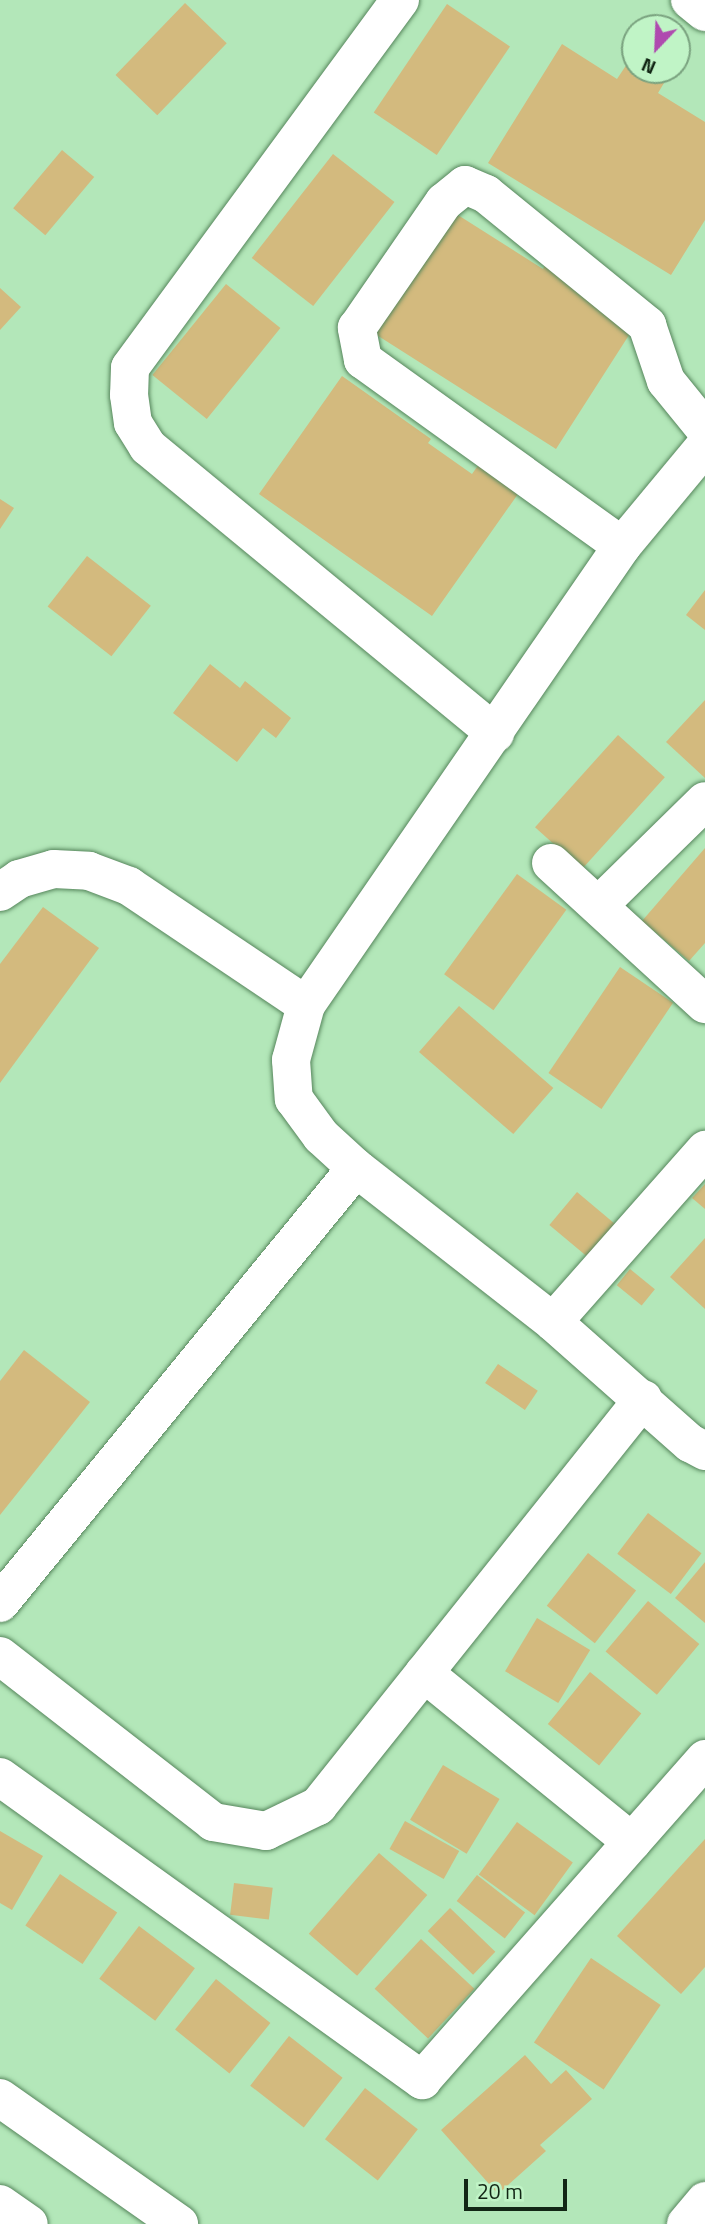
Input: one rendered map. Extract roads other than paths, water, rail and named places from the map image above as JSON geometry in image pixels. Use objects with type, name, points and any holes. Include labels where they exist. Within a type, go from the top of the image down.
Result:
[{"type":"street","points":[[400,0],[130,368],[129,395],[133,423],[148,447],[495,733]]},
{"type":"street","points":[[690,0],[705,12]]},
{"type":"street","points":[[622,546],[363,360],[357,328],[444,202],[465,185],[486,194],[647,325],[666,381],[705,429]]},
{"type":"street","points":[[705,446],[622,546],[306,1005],[291,1060],[294,1099],[321,1136],[356,1168],[553,1322],[690,1443],[705,1451]]},
{"type":"street","points":[[600,904],[705,801]]},
{"type":"street","points":[[551,863],[600,904],[705,1004]]},
{"type":"street","points":[[0,892],[19,879],[54,869],[89,871],[129,886],[306,1005]]},
{"type":"street","points":[[553,1322],[705,1150]]},
{"type":"street","points":[[0,1602],[356,1168]]},
{"type":"street","points":[[0,1656],[213,1822],[266,1831],[318,1806],[643,1399]]},
{"type":"street","points":[[424,1673],[632,1842]]},
{"type":"street","points":[[0,1777],[422,2080],[705,1759]]},
{"type":"street","points":[[0,2098],[179,2224]]},
{"type":"street","points":[[687,2224],[705,2202]]},
{"type":"street","points":[[0,2204],[29,2224]]}]
